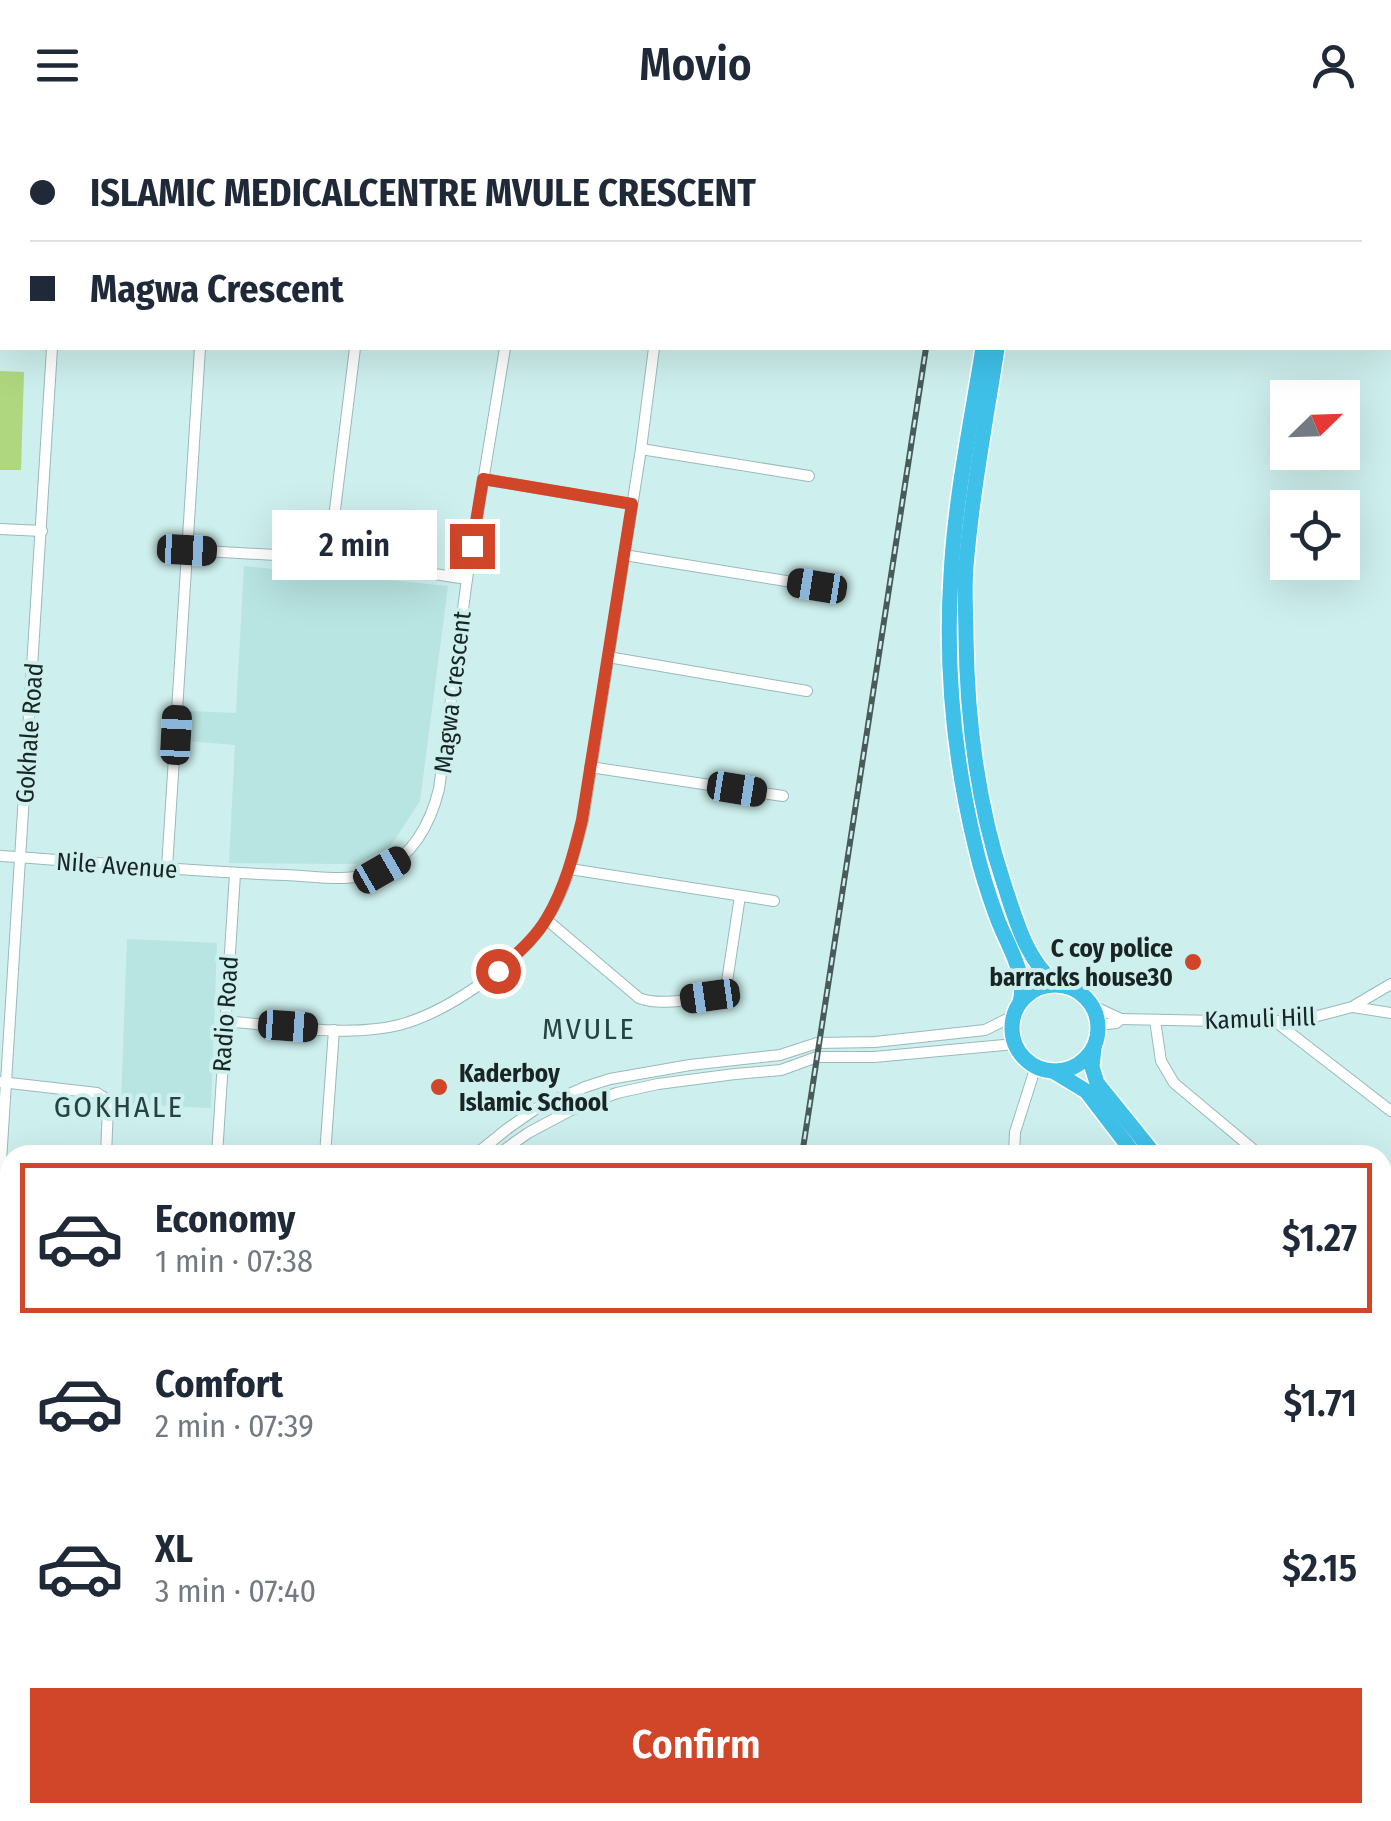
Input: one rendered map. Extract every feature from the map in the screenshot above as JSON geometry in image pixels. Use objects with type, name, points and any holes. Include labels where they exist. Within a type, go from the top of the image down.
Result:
[{"type":"highway","points":[[983,350],[950,574],[950,694],[965,804],[997,919],[1020,973],[1023,992],[1012,1030],[1015,1044],[1027,1061],[1054,1071],[1086,1091],[1127,1145]]},
{"type":"highway","points":[[998,350],[975,485],[966,570],[971,740],[993,851],[1013,910],[1034,962],[1056,984]]},
{"type":"highway","points":[[1016,1009],[1030,992],[1042,986],[1056,984],[1082,994],[1092,1005],[1098,1025],[1092,1067],[1097,1083],[1146,1145]]},
{"type":"highway","points":[[1054,1071],[1074,1067],[1095,1044]]},
{"type":"street","name":"Gokhale Road","points":[[1,1145],[52,350]]},
{"type":"street","points":[[168,868],[200,350]]},
{"type":"street","points":[[329,558],[355,350]]},
{"type":"street","name":"Magwa Crescent","points":[[235,874],[358,879],[400,859],[433,812],[505,350]]},
{"type":"street","points":[[224,1021],[334,1030],[398,1025],[448,1003],[498,971],[547,920],[570,869],[582,820],[654,350]]},
{"type":"street","points":[[641,449],[810,476]]},
{"type":"street","points":[[483,479],[632,504]]},
{"type":"street","points":[[0,529],[42,531]]},
{"type":"street","points":[[187,550],[329,558],[467,579]]},
{"type":"street","points":[[624,555],[817,586]]},
{"type":"street","points":[[608,657],[807,691]]},
{"type":"street","points":[[590,767],[784,796]]},
{"type":"street","name":"Nile Avenue","points":[[0,856],[235,874]]},
{"type":"street","points":[[570,869],[774,901]]},
{"type":"street","name":"Radio Road","points":[[218,1145],[235,874]]},
{"type":"street","points":[[547,920],[639,998],[648,1002],[682,1000],[710,996],[726,988],[740,896]]},
{"type":"street","name":"Kamuli Hill","points":[[1092,1005],[1121,1019],[1276,1022],[1326,1016],[1352,1007],[1391,984]]},
{"type":"street","points":[[1352,1007],[1391,1014]]},
{"type":"street","points":[[487,1145],[537,1108],[610,1080],[690,1065],[780,1055],[817,1043],[875,1042],[985,1030],[1016,1009]]},
{"type":"street","name":"Kamuli Hill","points":[[1098,1025],[1121,1019]]},
{"type":"street","points":[[1155,1020],[1161,1061],[1174,1083],[1248,1145]]},
{"type":"street","points":[[1276,1022],[1391,1111]]},
{"type":"street","points":[[326,1145],[334,1030]]},
{"type":"street","points":[[510,1145],[571,1110],[658,1084],[781,1070],[817,1057],[874,1057],[1015,1044]]},
{"type":"street","points":[[1014,1145],[1036,1066]]},
{"type":"street","points":[[3,1082],[97,1093],[108,1106],[106,1145]]},
{"type":"shaded area","points":[[244,566],[448,586],[420,801],[390,847],[356,864],[229,863],[235,745],[188,741],[189,711],[236,713]]},
{"type":"shaded area","points":[[127,939],[217,943],[211,1108],[121,1104]]},
{"type":"green space","points":[[0,371],[24,372],[21,470],[0,470]]},
{"type":"railway","points":[[804,1145],[926,350]]},
{"type":"place","name":"C coy police barracks house30","points":[[1193,962]]},
{"type":"place","name":"Kaderboy Islamic School","points":[[439,1087]]},
{"type":"district","name":"MVULE","points":[[589,1029]]},
{"type":"district","name":"GOKHALE","points":[[119,1107]]},
{"type":"route","points":[[472,546],[483,479],[632,504],[582,820],[570,869],[547,920],[498,971]]}]
